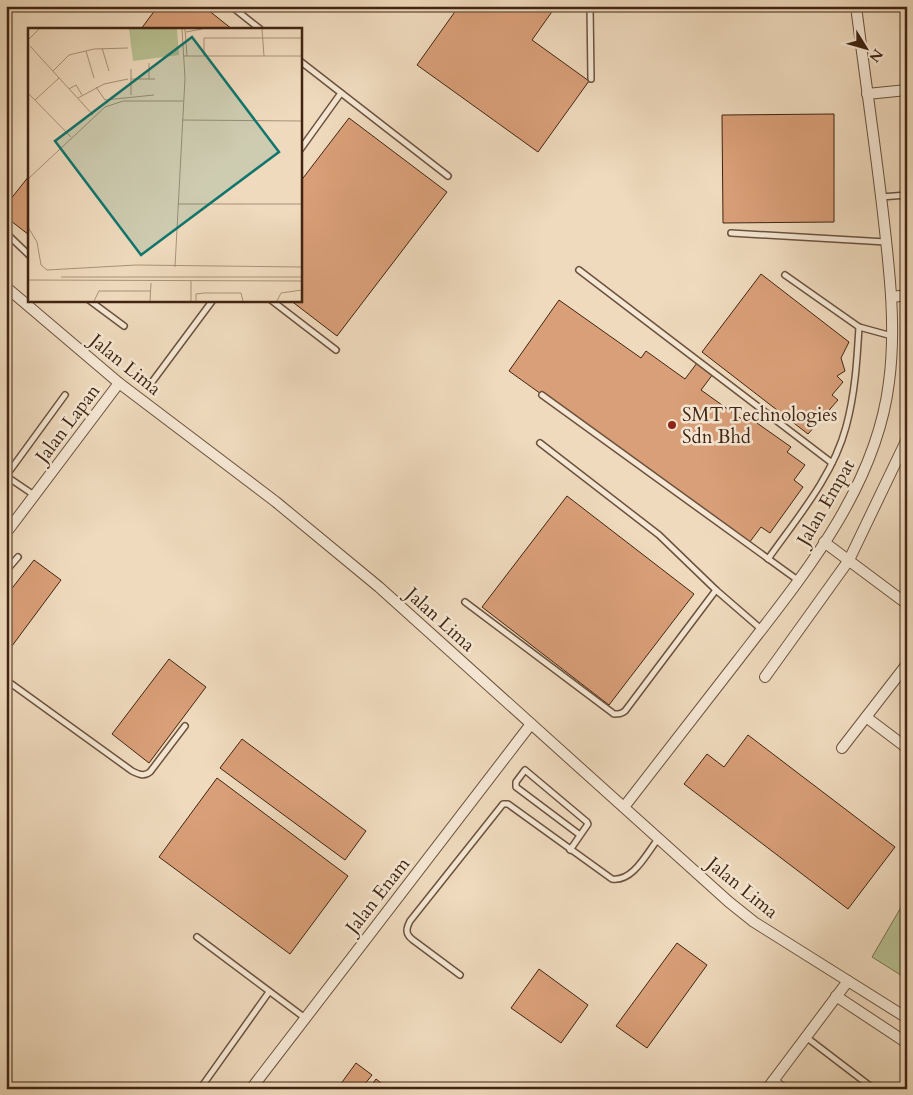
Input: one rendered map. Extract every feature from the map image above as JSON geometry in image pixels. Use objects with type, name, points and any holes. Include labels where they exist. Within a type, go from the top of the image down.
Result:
[{"type":"street","name":"Jalan Empat","points":[[624,807],[799,581],[850,500],[869,463],[884,413],[890,382],[892,297],[856,6]]},
{"type":"street","points":[[867,94],[907,90]]},
{"type":"street","name":"Jalan Lima","points":[[6,287],[119,383],[276,502],[379,586],[728,902],[754,922],[907,1018]]},
{"type":"street","points":[[892,297],[907,295]]},
{"type":"street","name":"Jalan Lapan","points":[[6,533],[119,383]]},
{"type":"street","points":[[765,678],[849,560],[907,439]]},
{"type":"street","points":[[824,542],[907,604]]},
{"type":"street","points":[[842,748],[907,664]]},
{"type":"street","points":[[866,717],[907,748]]},
{"type":"street","name":"Jalan Enam","points":[[250,1089],[531,724]]},
{"type":"street","points":[[784,1089],[770,1085],[848,981]]},
{"type":"street","points":[[836,996],[907,1043]]},
{"type":"lane","points":[[6,11],[10,6]]},
{"type":"lane","points":[[231,6],[259,28]]},
{"type":"lane","points":[[590,6],[592,79]]},
{"type":"lane","points":[[301,62],[448,176]]},
{"type":"lane","points":[[301,149],[341,93]]},
{"type":"lane","points":[[881,197],[907,195]]},
{"type":"lane","points":[[6,233],[28,254]]},
{"type":"lane","points":[[731,233],[886,242]]},
{"type":"lane","points":[[579,270],[832,463]]},
{"type":"lane","points":[[785,275],[859,327],[892,336]]},
{"type":"lane","points":[[90,301],[124,326]]},
{"type":"lane","points":[[152,382],[212,301]]},
{"type":"lane","points":[[272,301],[336,350]]},
{"type":"lane","points":[[768,559],[810,501],[832,463],[846,428],[856,383],[859,327]]},
{"type":"lane","points":[[35,496],[6,476],[65,395]]},
{"type":"lane","points":[[542,395],[799,581]]},
{"type":"lane","points":[[540,443],[659,535],[716,590],[762,630]]},
{"type":"lane","points":[[6,514],[15,521]]},
{"type":"lane","points":[[6,572],[18,556]]},
{"type":"lane","points":[[465,602],[614,714],[622,714],[716,590]]},
{"type":"lane","points":[[6,680],[132,770],[143,775],[147,775],[150,772],[185,726]]},
{"type":"lane","points":[[570,850],[588,824],[525,770],[516,783],[516,787],[580,835]]},
{"type":"lane","points":[[460,975],[408,936],[406,930],[410,921],[499,807],[506,803],[508,804],[601,873],[612,879],[619,880],[635,869],[658,839]]},
{"type":"lane","points":[[197,937],[305,1018]]},
{"type":"lane","points":[[200,1089],[270,992]]},
{"type":"lane","points":[[806,1037],[874,1089]]},
{"type":"green space","points":[[907,897],[907,979],[872,957]]},
{"type":"building","points":[[158,6],[203,6],[231,28],[142,28]]},
{"type":"building","points":[[459,6],[556,6],[532,40],[589,81],[538,152],[417,65]]},
{"type":"building","points":[[834,114],[834,222],[723,223],[722,115]]},
{"type":"building","points":[[349,118],[447,192],[337,336],[291,301],[301,301],[301,181]]},
{"type":"building","points":[[28,177],[28,234],[6,217],[6,205]]},
{"type":"building","points":[[761,274],[849,342],[841,358],[845,371],[837,376],[843,382],[832,395],[838,400],[808,434],[702,352]]},
{"type":"building","name":"SMT Technologies Sdn Bhd","points":[[559,300],[641,358],[646,351],[685,379],[697,363],[713,374],[701,390],[743,420],[747,416],[791,447],[787,452],[805,465],[794,480],[803,487],[770,533],[761,527],[749,543],[509,371]]},
{"type":"building","points":[[567,496],[694,594],[609,705],[482,607]]},
{"type":"building","points":[[34,560],[61,580],[6,654],[6,596]]},
{"type":"building","points":[[169,659],[206,687],[149,763],[112,734]]},
{"type":"building","points":[[748,735],[895,847],[848,909],[684,784],[707,754],[724,767]]},
{"type":"building","points":[[242,739],[366,831],[345,860],[220,768]]},
{"type":"building","points":[[217,778],[348,876],[290,954],[159,857]]},
{"type":"building","points":[[677,943],[707,965],[647,1048],[616,1026]]},
{"type":"building","points":[[539,969],[588,1005],[561,1043],[511,1008]]},
{"type":"building","points":[[356,1063],[372,1075],[361,1089],[337,1089]]},
{"type":"building","points":[[376,1079],[389,1089],[369,1089]]},
{"type":"place","name":"SMT Technologies Sdn Bhd","points":[[672,425]]}]
